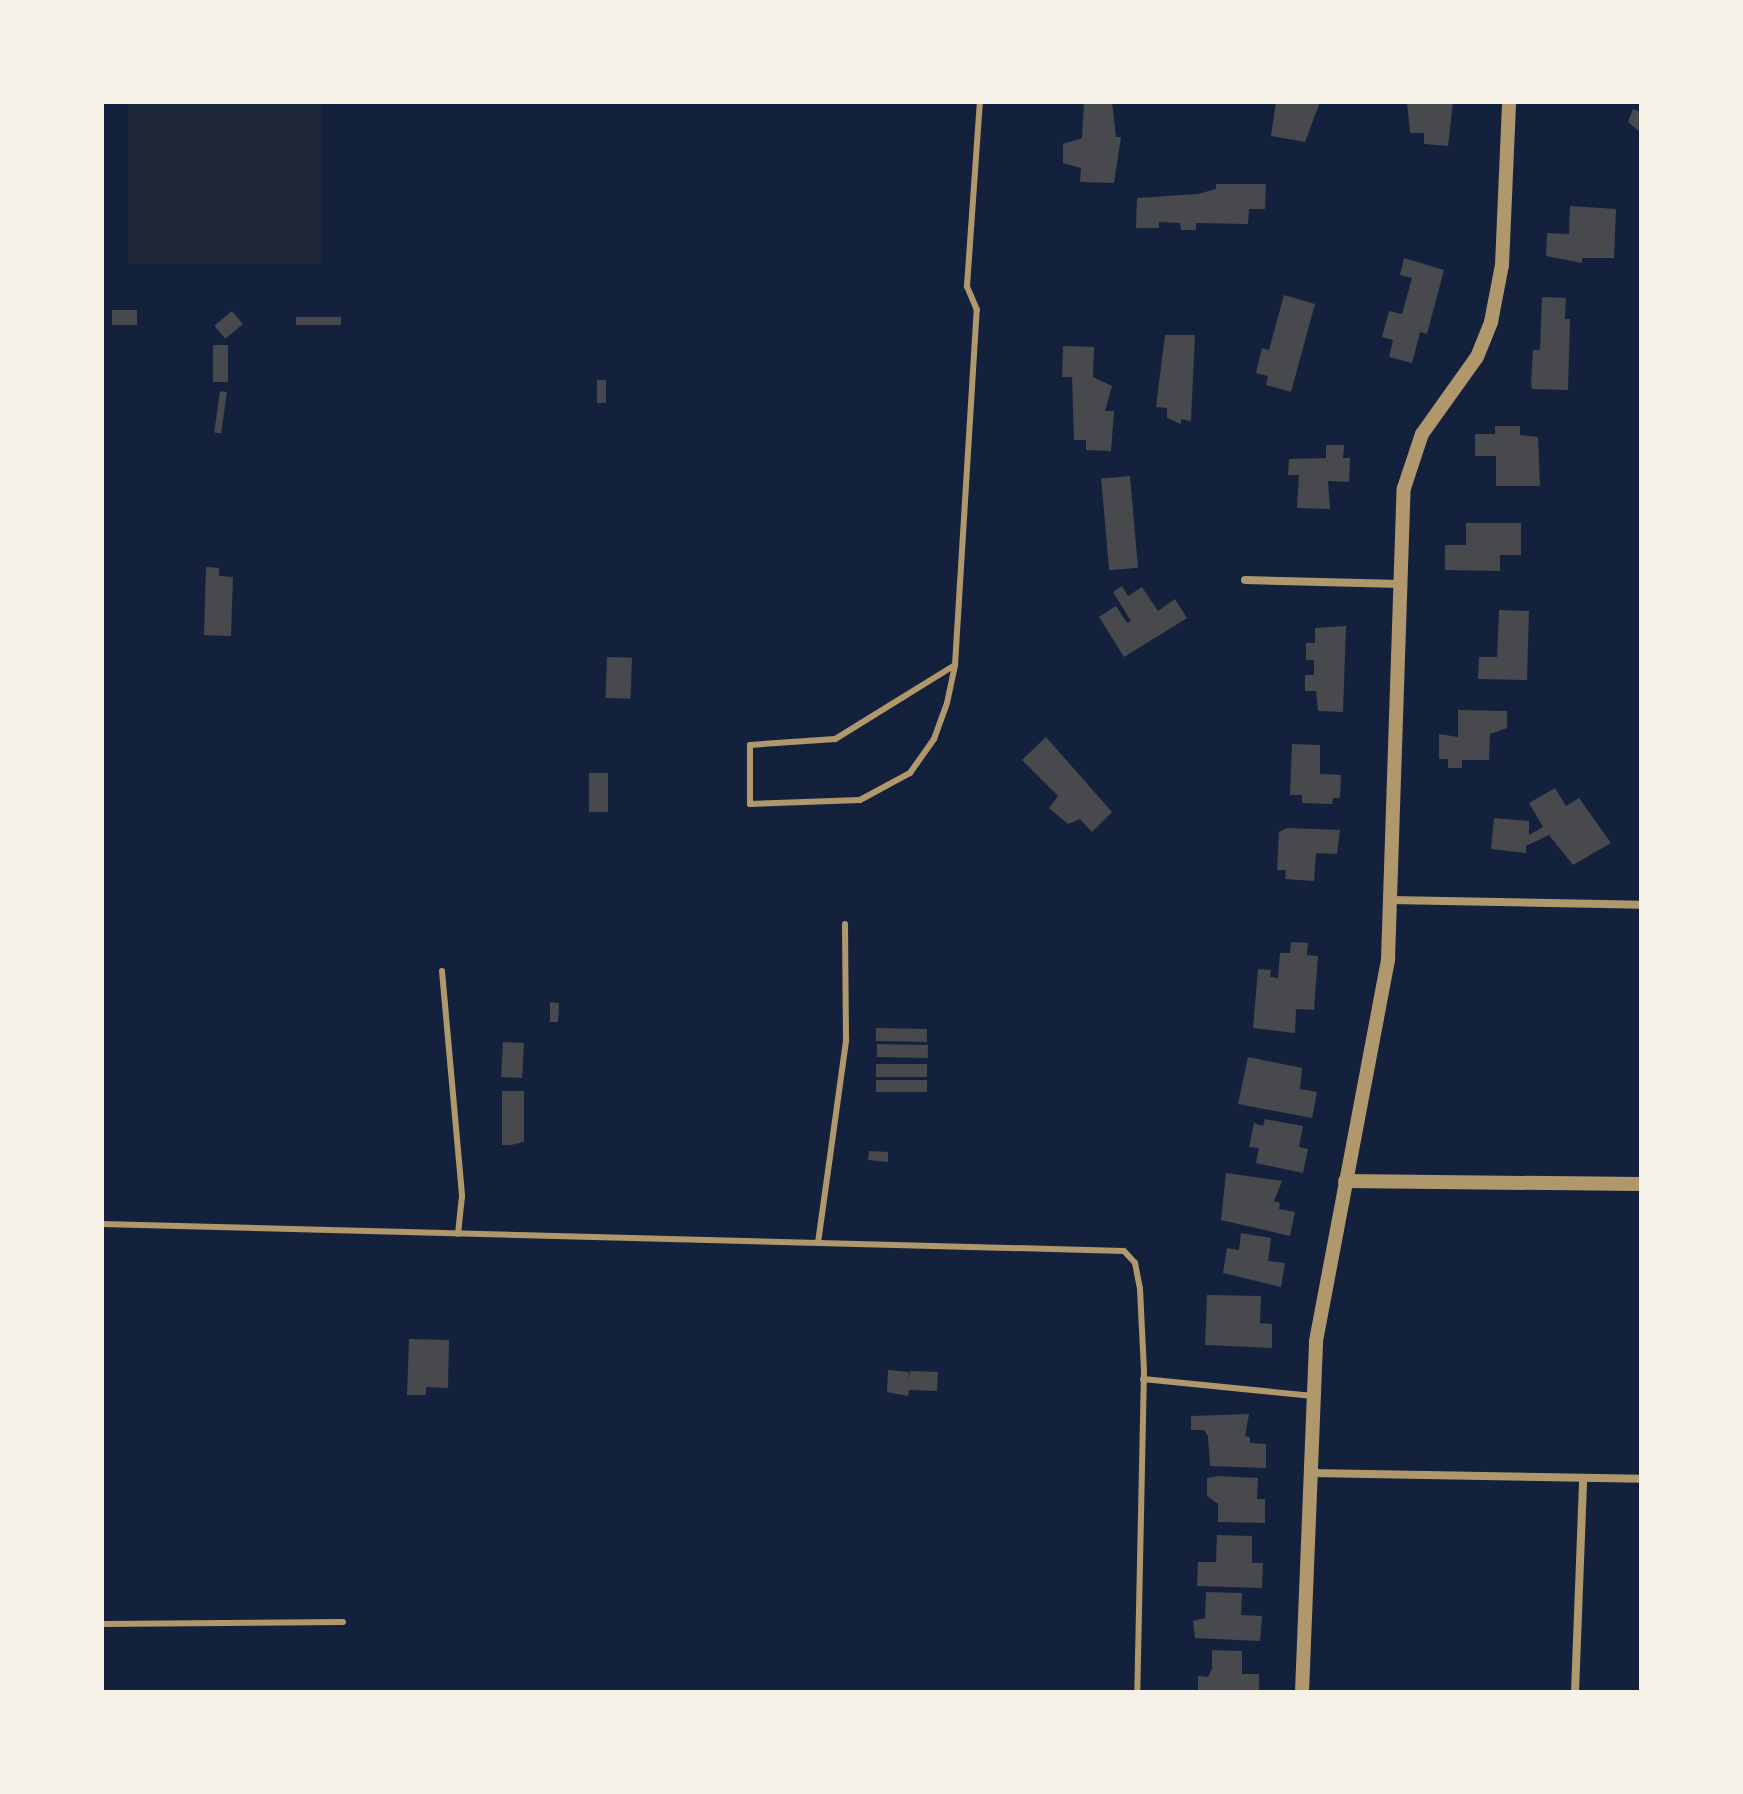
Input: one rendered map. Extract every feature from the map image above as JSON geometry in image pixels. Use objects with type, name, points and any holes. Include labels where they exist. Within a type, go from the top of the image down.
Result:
[{"type":"street","points":[[1302,1692],[1316,1341],[1388,959],[1404,488],[1422,434],[1477,357],[1491,322],[1502,265],[1509,102]]},
{"type":"street","points":[[1245,580],[1401,584]]},
{"type":"street","points":[[1390,900],[1641,905]]},
{"type":"street","points":[[1345,1181],[1641,1184]]},
{"type":"street","points":[[1310,1473],[1641,1479]]},
{"type":"street","points":[[1575,1692],[1583,1479]]},
{"type":"lane","points":[[955,665],[835,739],[750,745],[750,804],[860,800],[910,773],[934,739],[955,665],[977,310],[967,286],[980,102]]},
{"type":"lane","points":[[818,1243],[846,1040],[845,924]]},
{"type":"lane","points":[[442,971],[462,1196],[458,1234]]},
{"type":"lane","points":[[102,1224],[1124,1251],[1135,1263],[1140,1289],[1143,1379],[1137,1692]]},
{"type":"lane","points":[[1143,1379],[1313,1396]]},
{"type":"lane","points":[[102,1624],[343,1622]]},
{"type":"shaded area","points":[[128,102],[321,102],[321,264],[128,264]]},
{"type":"building","points":[[1084,102],[1112,102],[1116,137],[1121,137],[1114,183],[1080,182],[1081,168],[1063,163],[1063,144],[1082,138]]},
{"type":"building","points":[[1276,102],[1320,102],[1305,142],[1271,136]]},
{"type":"building","points":[[1407,102],[1453,102],[1448,146],[1424,144],[1424,133],[1410,133]]},
{"type":"building","points":[[1633,109],[1641,112],[1641,133],[1628,122]]},
{"type":"building","points":[[1216,184],[1266,184],[1265,209],[1249,209],[1248,224],[1196,223],[1196,230],[1181,230],[1180,223],[1159,222],[1159,228],[1136,228],[1137,198],[1198,194],[1216,189]]},
{"type":"building","points":[[1570,206],[1616,209],[1614,258],[1582,258],[1582,263],[1546,256],[1547,233],[1569,234]]},
{"type":"building","points":[[1404,258],[1444,270],[1427,334],[1420,332],[1412,363],[1389,357],[1393,340],[1382,337],[1389,311],[1402,314],[1412,278],[1400,275]]},
{"type":"building","points":[[1284,295],[1315,304],[1291,392],[1266,385],[1268,376],[1256,373],[1262,348],[1269,350]]},
{"type":"building","points":[[1542,297],[1566,298],[1565,319],[1570,319],[1568,390],[1532,389],[1533,350],[1540,350]]},
{"type":"building","points":[[112,310],[137,310],[137,325],[112,325]]},
{"type":"building","points":[[232,311],[243,324],[225,339],[214,326]]},
{"type":"building","points":[[296,317],[341,317],[341,325],[296,325]]},
{"type":"building","points":[[1165,335],[1195,335],[1191,421],[1181,419],[1181,424],[1167,418],[1167,408],[1156,407]]},
{"type":"building","points":[[213,345],[228,345],[228,382],[213,382]]},
{"type":"building","points":[[1063,346],[1094,347],[1093,377],[1112,386],[1105,411],[1114,411],[1111,451],[1086,450],[1086,440],[1074,440],[1072,377],[1062,377]]},
{"type":"building","points":[[597,380],[606,380],[606,403],[597,403]]},
{"type":"building","points":[[220,391],[227,392],[221,434],[214,433]]},
{"type":"building","points":[[1495,426],[1520,426],[1520,435],[1538,437],[1540,486],[1496,486],[1496,456],[1475,456],[1475,434],[1495,434]]},
{"type":"building","points":[[1326,445],[1344,445],[1343,458],[1350,458],[1349,482],[1328,481],[1330,509],[1297,508],[1299,475],[1288,475],[1289,459],[1326,458]]},
{"type":"building","points":[[1130,476],[1138,568],[1109,570],[1101,479]]},
{"type":"building","points":[[1466,523],[1521,523],[1521,555],[1500,555],[1500,571],[1445,570],[1445,545],[1466,545]]},
{"type":"building","points":[[206,567],[219,568],[219,576],[233,577],[231,636],[204,635]]},
{"type":"building","points":[[1122,586],[1128,596],[1142,587],[1158,611],[1175,599],[1187,618],[1124,657],[1099,617],[1116,606],[1127,623],[1131,621],[1113,592]]},
{"type":"building","points":[[1499,610],[1529,611],[1527,680],[1478,679],[1479,657],[1497,657]]},
{"type":"building","points":[[1346,626],[1343,712],[1318,711],[1316,691],[1305,691],[1305,675],[1314,675],[1314,660],[1306,660],[1306,643],[1315,643],[1315,628]]},
{"type":"building","points":[[607,657],[632,658],[631,699],[606,698]]},
{"type":"building","points":[[1458,710],[1507,711],[1507,728],[1490,734],[1489,760],[1462,760],[1462,768],[1448,768],[1448,759],[1439,759],[1439,734],[1458,737]]},
{"type":"building","points":[[1046,737],[1112,812],[1092,832],[1080,819],[1068,824],[1049,808],[1058,796],[1022,760]]},
{"type":"building","points":[[1292,744],[1320,745],[1320,774],[1341,775],[1340,798],[1333,798],[1332,804],[1302,803],[1302,795],[1290,795]]},
{"type":"building","points":[[589,773],[608,773],[608,812],[589,812]]},
{"type":"building","points":[[1555,788],[1566,806],[1579,798],[1611,843],[1573,865],[1549,835],[1526,846],[1526,853],[1491,849],[1494,818],[1529,821],[1529,835],[1543,827],[1529,803]]},
{"type":"building","points":[[1287,828],[1340,830],[1337,854],[1316,853],[1314,881],[1285,879],[1286,870],[1277,870],[1279,832]]},
{"type":"building","points":[[1291,942],[1308,943],[1307,955],[1318,956],[1314,1010],[1296,1009],[1295,1033],[1253,1028],[1258,969],[1271,970],[1270,977],[1278,978],[1280,953],[1290,953]]},
{"type":"building","points":[[550,1002],[559,1003],[558,1022],[550,1022]]},
{"type":"building","points":[[876,1028],[927,1029],[927,1042],[876,1041]]},
{"type":"building","points":[[503,1042],[524,1043],[522,1078],[501,1077]]},
{"type":"building","points":[[877,1044],[928,1045],[928,1058],[877,1057]]},
{"type":"building","points":[[1248,1057],[1302,1068],[1300,1089],[1317,1092],[1312,1118],[1238,1104]]},
{"type":"building","points":[[876,1064],[927,1064],[927,1077],[876,1077]]},
{"type":"building","points":[[876,1080],[927,1080],[927,1092],[876,1092]]},
{"type":"building","points":[[502,1091],[524,1091],[524,1142],[502,1145]]},
{"type":"building","points":[[1265,1119],[1303,1126],[1299,1147],[1308,1149],[1303,1173],[1256,1163],[1259,1148],[1249,1147],[1254,1123],[1263,1126]]},
{"type":"building","points":[[869,1151],[888,1152],[888,1162],[868,1160]]},
{"type":"building","points":[[1226,1173],[1282,1181],[1274,1201],[1280,1203],[1279,1209],[1295,1212],[1290,1236],[1221,1220]]},
{"type":"building","points":[[1241,1233],[1271,1238],[1268,1261],[1285,1263],[1281,1287],[1223,1273],[1227,1248],[1239,1250]]},
{"type":"building","points":[[1207,1295],[1261,1296],[1260,1323],[1272,1324],[1272,1348],[1205,1345]]},
{"type":"building","points":[[409,1339],[449,1340],[448,1388],[426,1387],[426,1395],[407,1395]]},
{"type":"building","points":[[888,1370],[909,1372],[908,1382],[910,1371],[938,1372],[937,1391],[909,1390],[908,1396],[887,1392]]},
{"type":"building","points":[[1249,1414],[1245,1436],[1250,1437],[1250,1443],[1266,1444],[1266,1468],[1210,1466],[1208,1436],[1204,1430],[1191,1430],[1191,1416]]},
{"type":"building","points":[[1207,1478],[1258,1478],[1257,1499],[1265,1499],[1265,1523],[1218,1522],[1218,1504],[1207,1496]]},
{"type":"building","points":[[1217,1535],[1252,1536],[1252,1563],[1263,1563],[1262,1588],[1197,1586],[1198,1562],[1216,1562]]},
{"type":"building","points":[[1206,1592],[1242,1593],[1241,1615],[1262,1616],[1260,1641],[1195,1638],[1193,1621],[1205,1618]]},
{"type":"building","points":[[1212,1650],[1242,1651],[1242,1674],[1259,1674],[1259,1692],[1198,1692],[1198,1676],[1208,1677],[1212,1669]]}]
